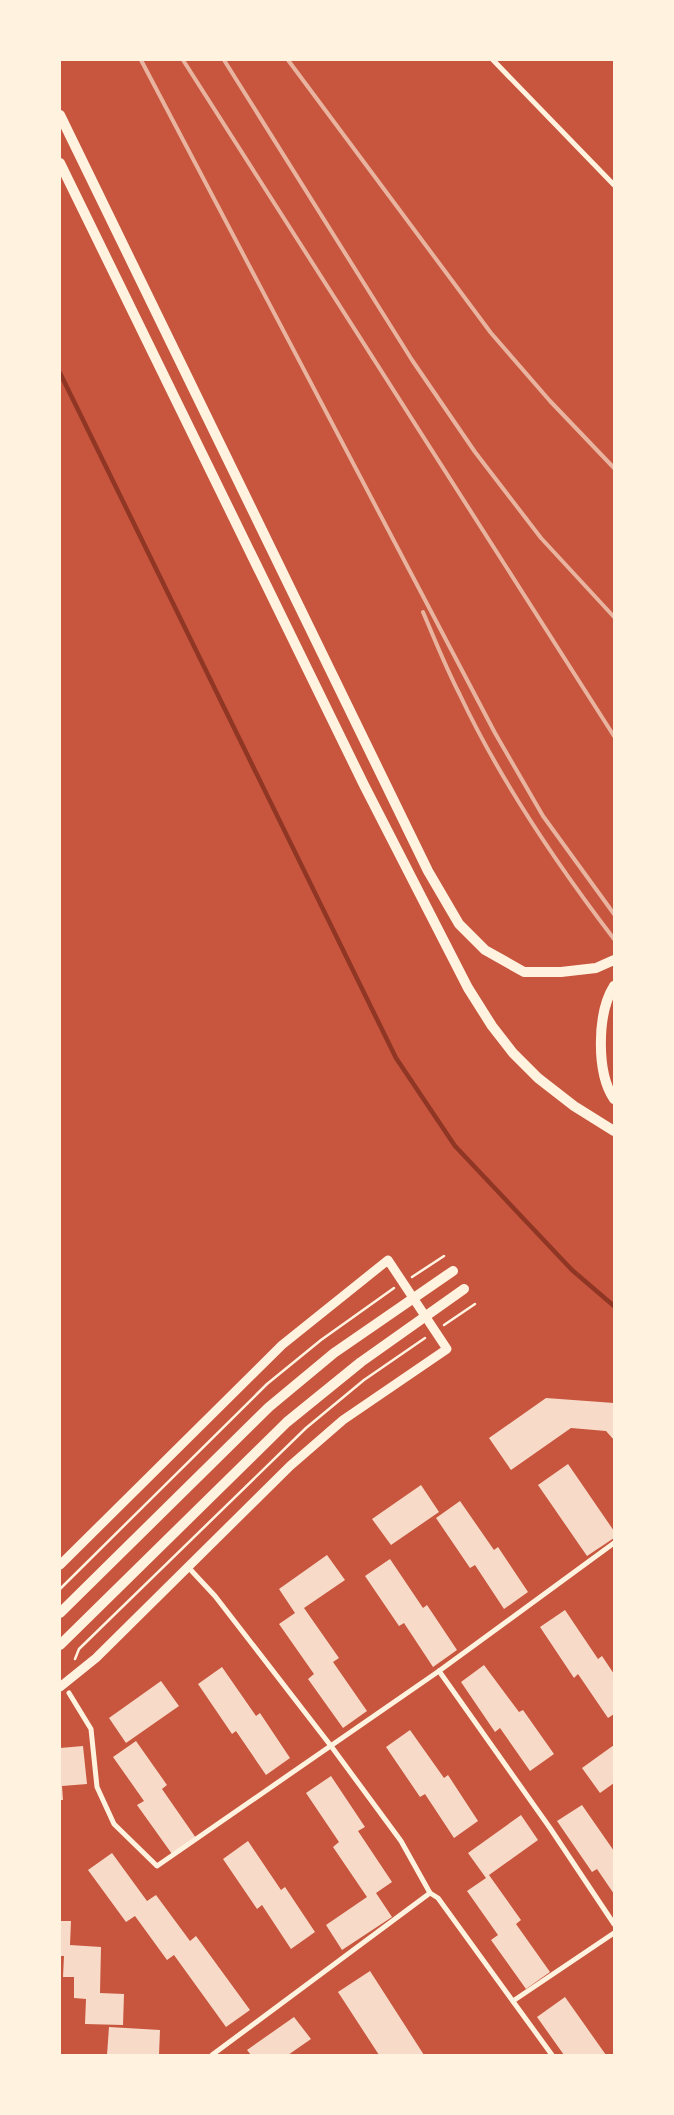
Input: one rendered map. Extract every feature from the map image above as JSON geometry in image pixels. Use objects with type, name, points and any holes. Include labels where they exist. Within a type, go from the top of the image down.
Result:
[{"type":"main road","points":[[60,115],[428,871],[459,924],[485,950],[524,972],[561,972],[596,968],[614,960]]},
{"type":"main road","points":[[60,163],[364,785],[468,988],[508,1046],[538,1078],[574,1106],[614,1131]]},
{"type":"main road","points":[[614,986],[610,993],[600,1030],[606,1087],[614,1099]]},
{"type":"main road","points":[[60,1613],[269,1407],[334,1353],[452,1271]]},
{"type":"main road","points":[[60,1645],[287,1422],[361,1362],[464,1289]]},
{"type":"street","points":[[493,60],[614,185]]},
{"type":"street","points":[[60,1565],[282,1345],[388,1260],[447,1349],[343,1420],[290,1466],[96,1658],[60,1687]]},
{"type":"street","points":[[69,1693],[91,1729],[97,1788],[114,1824],[157,1866],[439,1671],[614,1543]]},
{"type":"street","points":[[188,1567],[215,1596],[331,1746],[401,1841],[430,1893],[438,1898],[552,2055]]},
{"type":"street","points":[[439,1671],[550,1828],[614,1924]]},
{"type":"street","points":[[212,2055],[430,1893]]},
{"type":"street","points":[[512,2001],[614,1933]]},
{"type":"building","points":[[546,1398],[614,1403],[614,1440],[606,1431],[571,1428],[511,1470],[489,1438]]},
{"type":"building","points":[[568,1464],[614,1531],[614,1538],[587,1556],[538,1485]]},
{"type":"building","points":[[421,1485],[439,1512],[391,1545],[372,1519]]},
{"type":"building","points":[[460,1501],[494,1550],[498,1547],[528,1592],[504,1609],[475,1565],[470,1568],[436,1518]]},
{"type":"building","points":[[327,1555],[345,1580],[304,1608],[339,1658],[333,1662],[367,1711],[343,1728],[308,1679],[314,1674],[279,1624],[295,1613],[279,1589]]},
{"type":"building","points":[[390,1559],[423,1608],[427,1605],[457,1650],[433,1667],[404,1623],[399,1626],[365,1576]]},
{"type":"building","points":[[565,1610],[598,1659],[602,1656],[614,1674],[614,1714],[608,1718],[578,1674],[574,1678],[540,1627]]},
{"type":"building","points":[[484,1665],[519,1712],[523,1710],[554,1754],[530,1771],[500,1728],[495,1732],[461,1682]]},
{"type":"building","points":[[222,1667],[256,1716],[260,1713],[290,1758],[266,1775],[236,1731],[232,1734],[198,1684]]},
{"type":"building","points":[[161,1681],[179,1706],[126,1743],[109,1718]]},
{"type":"building","points":[[410,1730],[444,1778],[448,1775],[478,1821],[454,1838],[425,1794],[420,1797],[386,1747]]},
{"type":"building","points":[[136,1741],[167,1785],[162,1789],[196,1838],[172,1854],[137,1805],[144,1801],[113,1757]]},
{"type":"building","points":[[614,1745],[614,1783],[600,1793],[582,1768]]},
{"type":"building","points":[[83,1746],[87,1784],[62,1786],[63,1800],[60,1800],[60,1748]]},
{"type":"building","points":[[331,1776],[365,1827],[358,1831],[392,1882],[376,1893],[392,1917],[342,1950],[326,1925],[367,1897],[333,1847],[339,1842],[306,1793]]},
{"type":"building","points":[[582,1805],[614,1851],[614,1894],[597,1869],[592,1872],[557,1821]]},
{"type":"building","points":[[521,1815],[538,1840],[489,1875],[521,1920],[516,1924],[550,1972],[526,1989],[491,1940],[498,1935],[467,1891],[486,1878],[468,1853]]},
{"type":"building","points":[[248,1841],[281,1890],[285,1887],[315,1932],[291,1949],[262,1905],[257,1909],[223,1859]]},
{"type":"building","points":[[112,1853],[147,1901],[156,1895],[190,1941],[196,1936],[250,2010],[226,2027],[174,1955],[167,1960],[135,1916],[126,1922],[88,1870]]},
{"type":"building","points":[[60,1921],[71,1921],[70,1945],[101,1947],[100,1993],[124,1994],[123,2025],[85,2024],[86,1999],[74,1998],[74,1977],[63,1977],[64,1956],[60,1956]]},
{"type":"building","points":[[370,1971],[424,2055],[379,2055],[338,1992]]},
{"type":"building","points":[[565,1997],[606,2055],[564,2055],[537,2017]]},
{"type":"building","points":[[294,2017],[311,2039],[288,2055],[251,2055],[247,2050]]},
{"type":"building","points":[[109,2027],[160,2030],[159,2055],[107,2055]]},
{"type":"waterway","points":[[60,373],[396,1058],[455,1146],[572,1270],[614,1306]]},
{"type":"railway","points":[[141,60],[495,733],[543,816],[614,914]]},
{"type":"railway","points":[[183,60],[614,736]]},
{"type":"railway","points":[[224,60],[412,360],[475,452],[541,538],[614,617]]},
{"type":"railway","points":[[288,60],[491,333],[550,401],[614,468]]},
{"type":"railway","points":[[423,612],[455,685],[511,790],[571,881],[614,939]]}]
